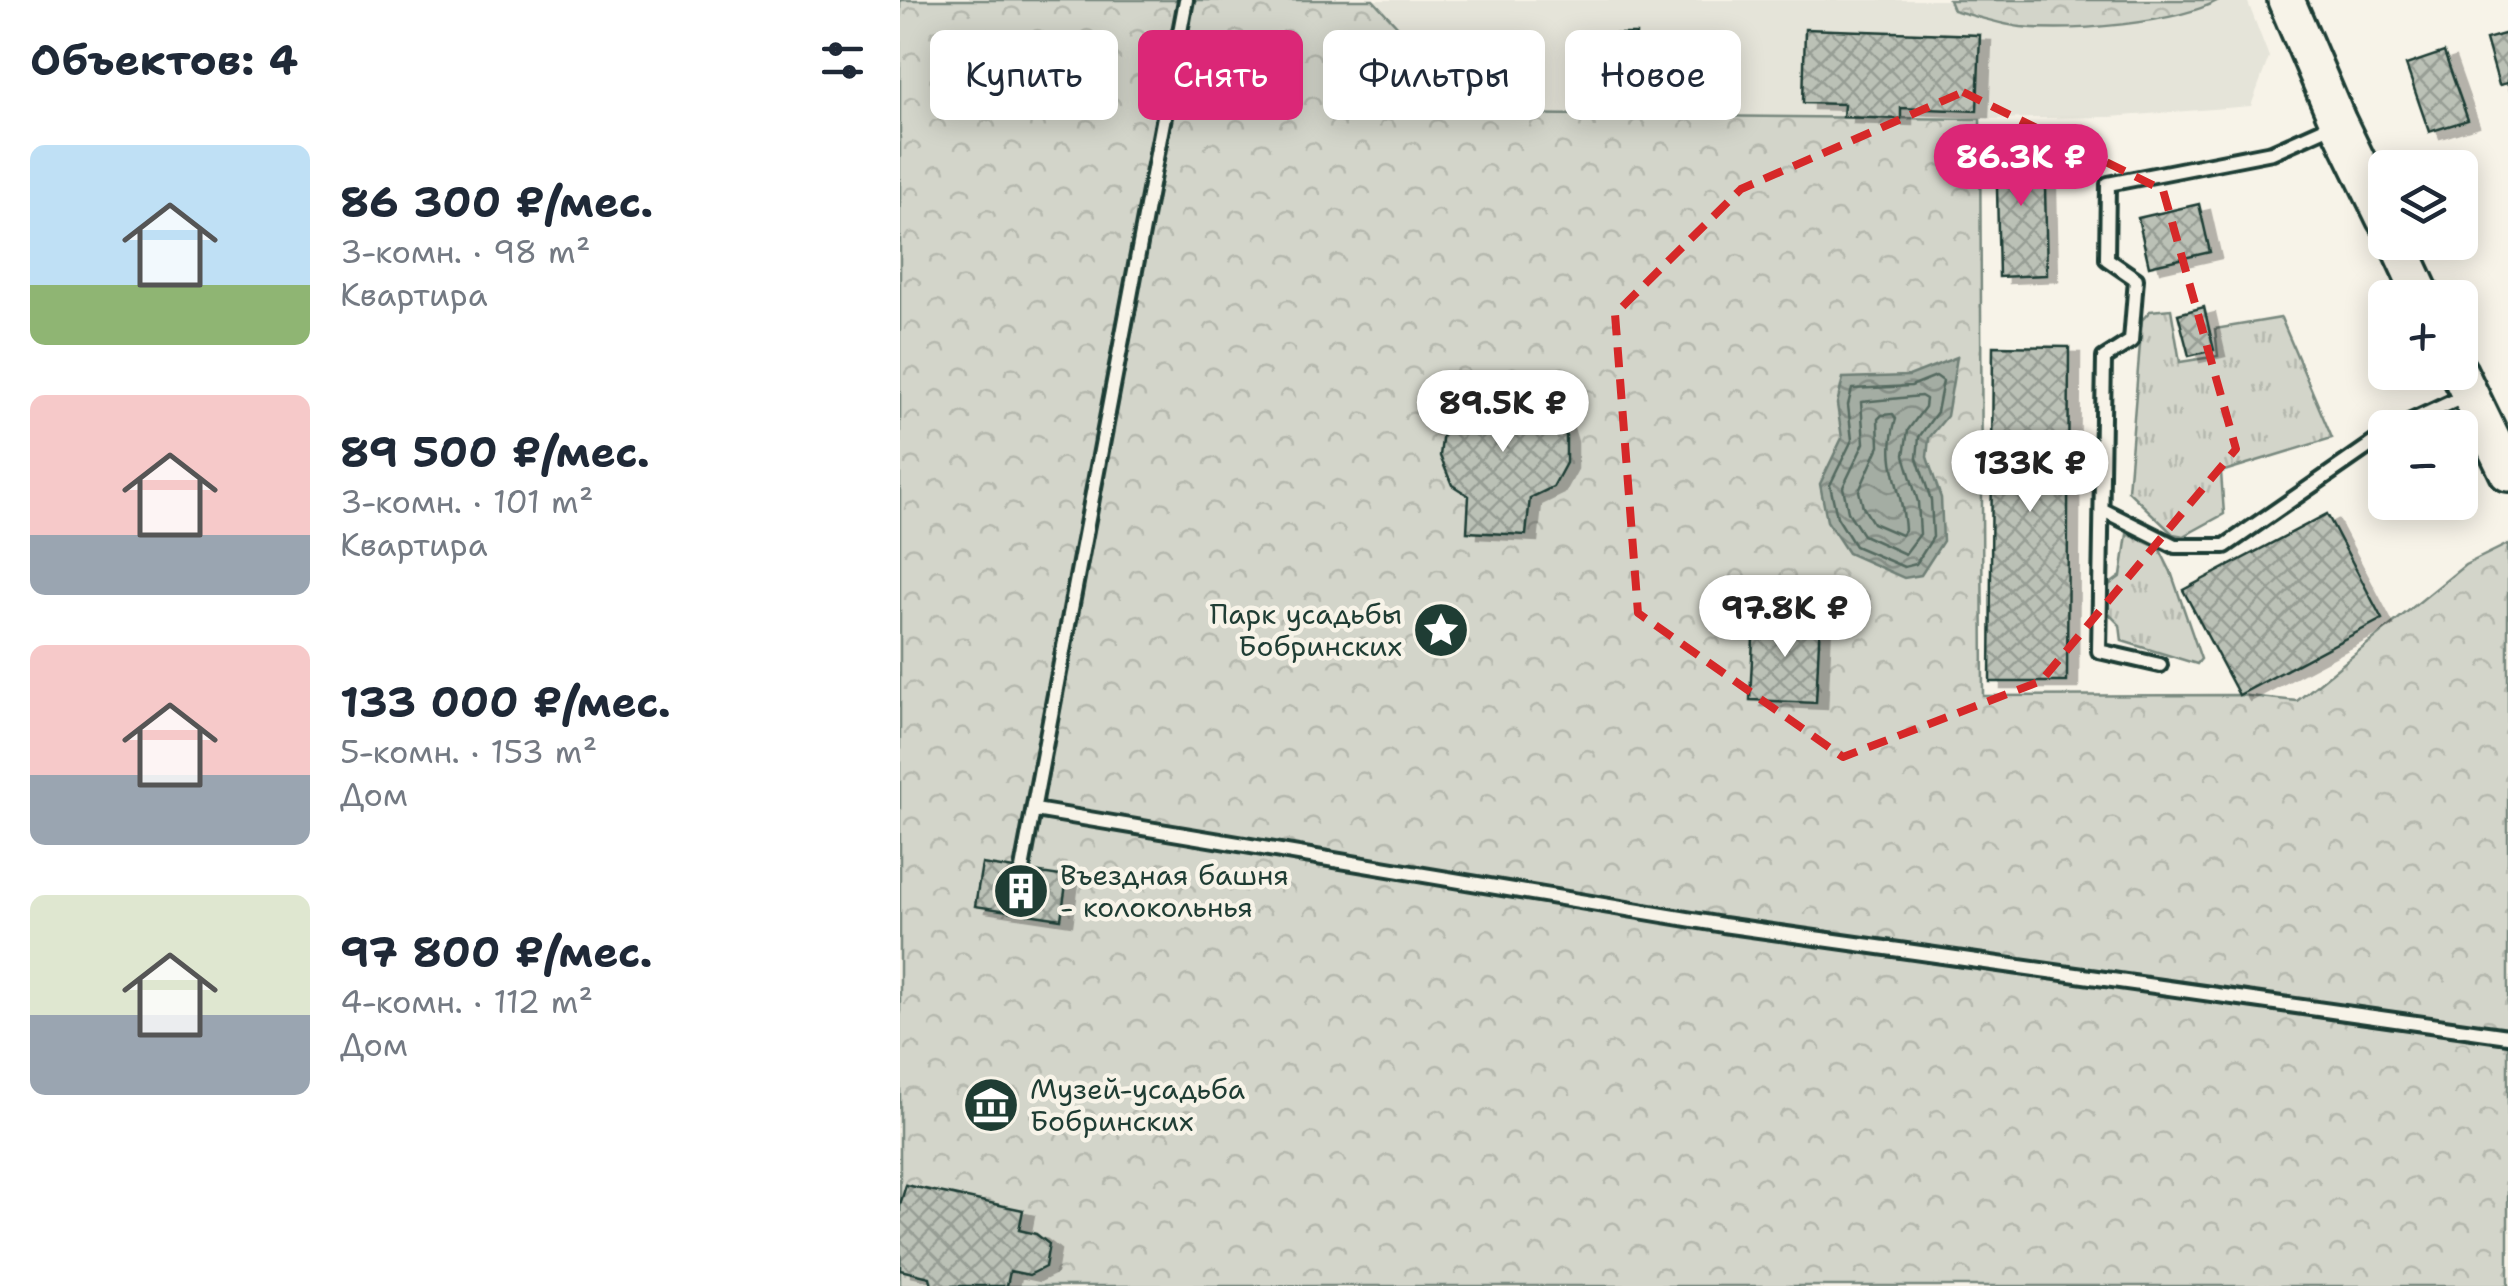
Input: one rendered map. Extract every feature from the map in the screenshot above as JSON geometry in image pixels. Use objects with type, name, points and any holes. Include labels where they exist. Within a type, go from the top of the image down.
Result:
[{"type":"main road","points":[[2286,0],[2368,184]]},
{"type":"main road","points":[[2467,390],[2508,473]]},
{"type":"lane","points":[[1022,869],[1186,0]]},
{"type":"lane","points":[[2160,665],[2100,651],[2104,358],[2131,341],[2136,279],[2107,259],[2108,184],[2272,152],[2338,122]]},
{"type":"lane","points":[[2423,410],[2453,390]]},
{"type":"lane","points":[[2103,510],[2174,546],[2224,546],[2368,448]]},
{"type":"lane","points":[[1035,810],[1723,925],[2508,1036]]},
{"type":"highlighted area","points":[[1963,92],[2163,190],[2236,449],[2041,681],[1843,757],[1638,613],[1615,314],[1741,189]]},
{"type":"shaded area","points":[[1373,0],[2247,0],[2269,57],[2251,106],[2110,117],[1741,117],[1741,30],[1565,30],[1565,115],[1545,115],[1545,30],[1401,30]]},
{"type":"green space","name":"Парк усадьбы Бобринских","points":[[900,0],[1373,0],[1401,30],[1323,30],[1323,120],[1545,120],[1545,115],[1565,115],[1565,120],[1980,119],[1983,696],[2239,695],[2297,701],[2465,565],[2508,544],[2508,1286],[900,1286]]},
{"type":"green space","points":[[1949,0],[2219,0],[2150,20],[2067,28],[1995,22],[1953,10]]},
{"type":"green space","points":[[2171,309],[2180,362],[2218,356],[2215,329],[2281,318],[2332,438],[2221,472],[2224,514],[2184,536],[2173,534],[2128,491],[2142,320],[2150,311]]},
{"type":"green space","points":[[2127,534],[2159,548],[2201,659],[2197,664],[2122,641],[2120,625],[2108,613],[2109,585],[2121,576]]},
{"type":"water","points":[[1957,357],[1947,416],[1929,438],[1927,457],[1941,498],[1943,541],[1921,575],[1904,578],[1848,553],[1827,521],[1820,484],[1842,438],[1837,404],[1843,378],[1909,376]]},
{"type":"building","points":[[1805,29],[1980,35],[1977,111],[1901,108],[1901,119],[1843,117],[1844,104],[1803,103]]},
{"type":"building","points":[[2508,33],[2508,83],[2499,85],[2486,39]]},
{"type":"building","points":[[2444,52],[2468,120],[2429,132],[2406,65]]},
{"type":"building","points":[[2044,142],[2047,275],[1999,277],[1996,143]]},
{"type":"building","points":[[2199,204],[2210,252],[2149,266],[2138,218]]},
{"type":"building","points":[[2204,307],[2214,350],[2189,356],[2178,314]]},
{"type":"building","points":[[1993,346],[2069,347],[2067,682],[1990,682]]},
{"type":"building","points":[[1512,386],[1533,391],[1558,409],[1566,436],[1566,463],[1553,487],[1530,498],[1526,535],[1467,532],[1469,496],[1452,485],[1440,456],[1443,431],[1449,413],[1477,390]]},
{"type":"building","points":[[2327,514],[2382,619],[2239,695],[2183,590]]},
{"type":"building","points":[[1754,618],[1820,620],[1816,703],[1750,700]]},
{"type":"building","name":"Въездная башня - колокольнья","points":[[982,864],[1067,877],[1061,919],[975,906]]},
{"type":"building","points":[[906,1185],[1023,1210],[1019,1230],[1036,1234],[1049,1244],[1045,1267],[1029,1275],[1010,1271],[1007,1286],[932,1286],[930,1277],[900,1270],[900,1205]]},
{"type":"place","name":"Парк усадьбы Бобринских","points":[[1441,630]]},
{"type":"place","name":"Въездная башня - колокольнья","points":[[1021,891]]},
{"type":"place","name":"Музей-усадьба Бобринских","points":[[991,1105]]}]
